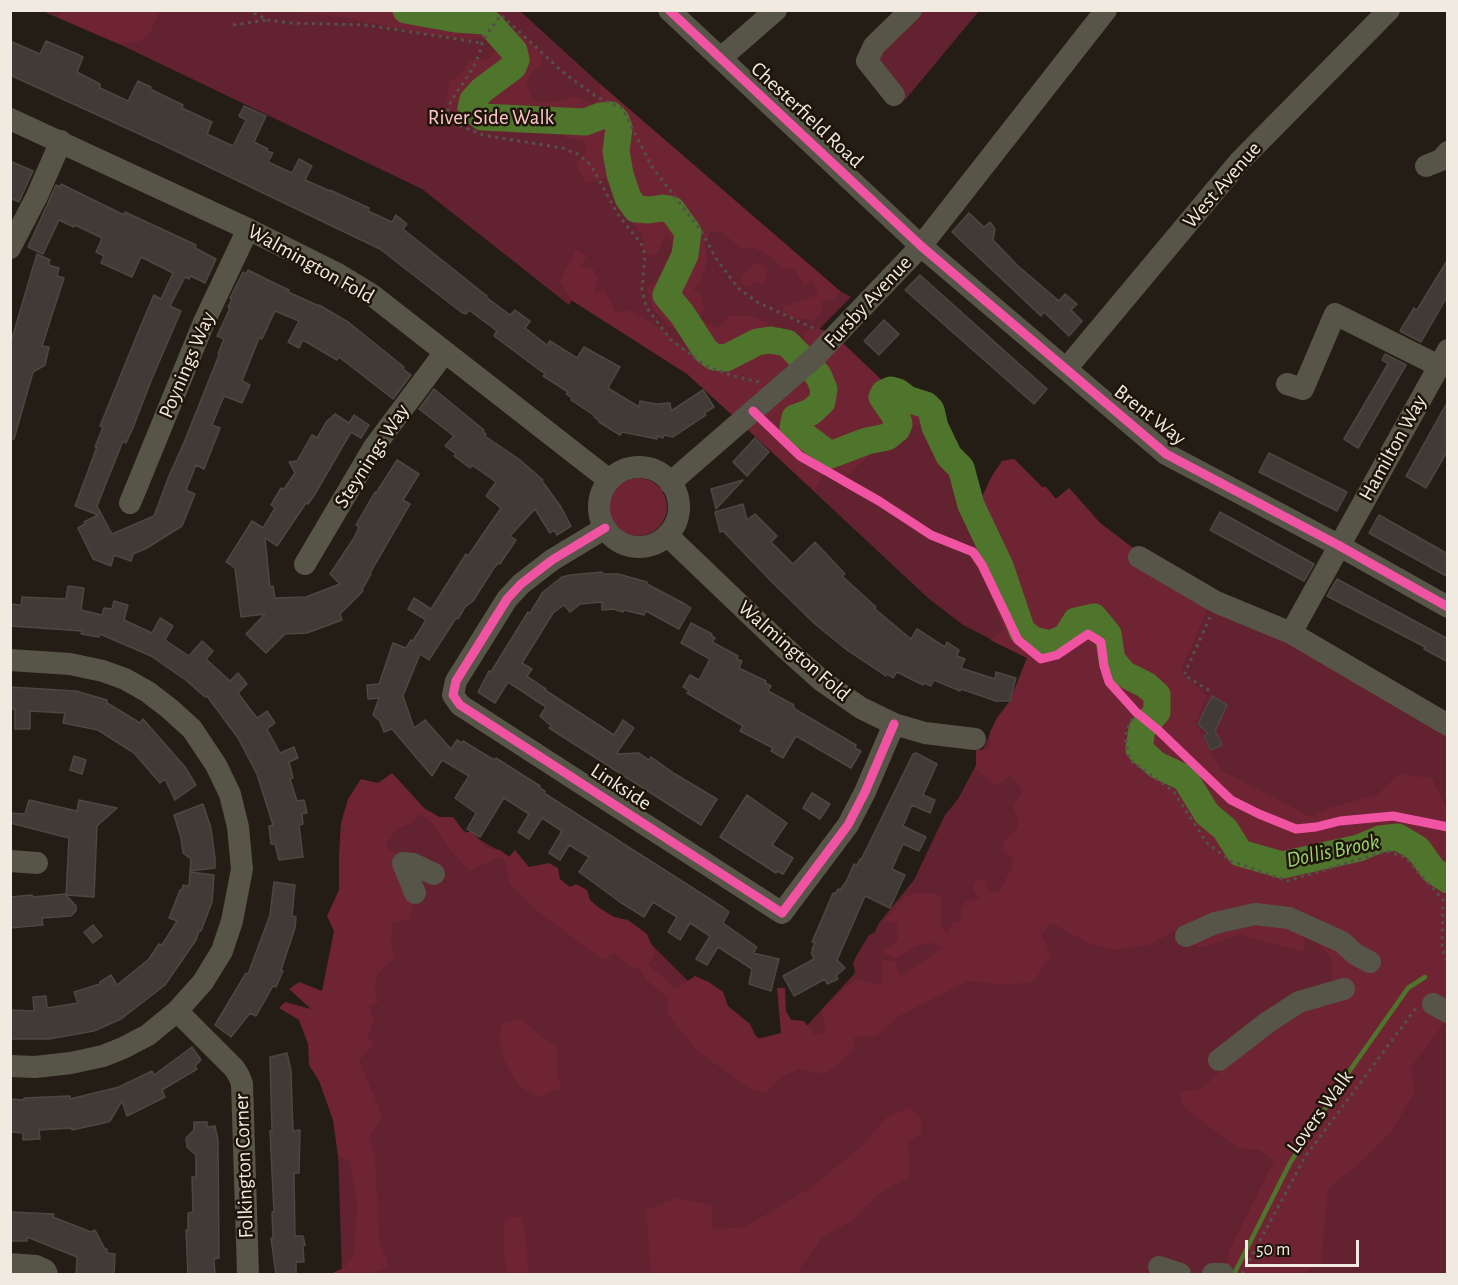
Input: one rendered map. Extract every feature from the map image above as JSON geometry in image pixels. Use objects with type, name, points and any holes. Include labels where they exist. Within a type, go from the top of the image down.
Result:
[{"type":"street","name":"Chesterfield Road","points":[[669,10],[921,246]]},
{"type":"street","points":[[721,58],[776,10]]},
{"type":"street","points":[[894,94],[867,61],[874,46],[911,10]]},
{"type":"street","name":"Fursby Avenue","points":[[670,483],[808,363],[921,246],[1106,10]]},
{"type":"street","name":"West Avenue","points":[[1066,369],[1239,162],[1389,10]]},
{"type":"street","name":"Walmington Fold","points":[[10,119],[248,229],[336,273],[372,295],[609,480]]},
{"type":"street","points":[[10,248],[37,196],[61,141]]},
{"type":"street","points":[[1426,166],[1441,160],[1448,152]]},
{"type":"street","name":"Poynings Way","points":[[130,503],[204,322],[248,229]]},
{"type":"street","name":"Brent Way","points":[[921,246],[1166,454],[1338,545],[1448,607]]},
{"type":"street","points":[[1287,384],[1303,389],[1335,314],[1443,358]]},
{"type":"street","name":"Steynings Way","points":[[305,564],[374,447],[445,352]]},
{"type":"street","name":"Hamilton Way","points":[[1291,633],[1443,358]]},
{"type":"street","points":[[629,468],[652,469],[662,475],[676,493],[678,504],[678,515],[667,535],[657,542],[634,547],[623,544],[613,537],[605,528],[600,517],[599,504],[602,491],[609,480],[629,468]]},
{"type":"street","name":"Linkside","points":[[605,528],[552,560],[521,584],[507,599],[456,681],[453,694],[460,705],[784,920],[848,825],[894,724]]},
{"type":"street","name":"Walmington Fold","points":[[667,535],[822,681],[861,708],[894,724],[925,733],[975,739]]},
{"type":"street","points":[[1139,557],[1216,602],[1291,633],[1448,725]]},
{"type":"street","points":[[10,660],[70,664],[103,671],[125,679],[148,692],[192,729],[230,794],[241,845],[242,869],[232,921],[222,951],[203,982],[177,1011],[148,1035],[103,1056],[71,1063],[35,1067],[10,1066]]},
{"type":"street","points":[[10,861],[37,863]]},
{"type":"street","points":[[415,893],[403,862],[434,874]]},
{"type":"street","points":[[1186,936],[1215,923],[1256,914],[1290,918],[1342,942],[1355,954],[1370,962]]},
{"type":"street","points":[[1219,1060],[1231,1053],[1268,1022],[1299,1002],[1344,989]]},
{"type":"street","name":"Folkington Corner","points":[[177,1011],[234,1068],[242,1084],[248,1275]]},
{"type":"street","points":[[10,1264],[41,1267],[47,1275]]},
{"type":"street","points":[[1213,1275],[1223,1275]]},
{"type":"path","points":[[248,10],[268,20]]},
{"type":"path","points":[[774,391],[765,383],[734,376],[706,366],[671,340],[646,307],[642,289],[645,256],[642,245],[617,213],[591,165],[578,154],[562,148],[483,135],[456,124],[449,117],[448,110],[451,101],[473,68],[482,43],[502,13],[565,74],[597,98],[622,108],[652,167],[702,232],[715,257],[738,288],[757,302],[832,340]]},
{"type":"path","points":[[233,25],[268,20],[290,23],[366,25],[482,43]]},
{"type":"path","points":[[1210,691],[1184,675],[1216,602]]},
{"type":"path","points":[[1137,713],[1126,731],[1130,760],[1173,791],[1207,843],[1231,861],[1288,881],[1386,851],[1405,857],[1443,900],[1442,948],[1448,964]]},
{"type":"green space","points":[[60,10],[160,11],[149,34],[138,42],[119,44],[59,18]]},
{"type":"green space","name":"River Side Walk","points":[[440,10],[478,15],[480,11],[520,11],[600,84],[840,291],[851,297],[792,357],[687,374],[572,300],[569,305],[422,189],[119,44],[42,11]]},
{"type":"green space","points":[[440,10],[478,15],[480,11],[498,11],[509,27],[522,35],[543,55],[540,66],[532,71],[526,84],[534,102],[561,101],[575,96],[594,104],[600,96],[600,84],[840,291],[834,299],[822,301],[822,312],[815,320],[792,318],[782,313],[784,307],[819,294],[812,281],[804,284],[793,268],[781,270],[778,263],[763,252],[755,248],[741,248],[722,232],[710,231],[704,243],[708,259],[701,280],[693,291],[701,295],[704,310],[699,317],[705,322],[716,328],[724,324],[728,316],[751,316],[767,322],[768,333],[799,346],[804,341],[803,332],[817,328],[831,333],[888,386],[898,385],[909,394],[932,401],[937,424],[954,449],[951,453],[964,465],[972,496],[977,499],[982,497],[1002,461],[1014,459],[1043,488],[1045,486],[1056,499],[1069,488],[1100,523],[1133,548],[1213,597],[1180,672],[1207,696],[1195,723],[1221,770],[1311,817],[1332,807],[1377,795],[1399,774],[1432,778],[1447,809],[1447,1019],[1411,1067],[1415,1092],[1391,1132],[1361,1162],[1328,1188],[1321,1265],[1300,1274],[1224,1274],[1229,1251],[1274,1161],[1260,1150],[1239,1148],[1193,1115],[1181,1102],[1181,1092],[1202,1089],[1255,1037],[1333,983],[1331,958],[1314,938],[1304,937],[1304,952],[1239,935],[1202,948],[1194,945],[1183,926],[1149,945],[1113,950],[1089,943],[1051,923],[1041,934],[1051,955],[1033,982],[1004,985],[968,981],[899,1016],[876,1036],[854,1037],[854,1050],[825,1074],[799,1069],[782,1076],[766,1093],[750,1088],[697,1051],[667,1013],[668,998],[647,980],[640,969],[630,966],[614,953],[603,960],[539,912],[510,884],[505,860],[499,857],[469,871],[449,848],[431,821],[419,814],[411,823],[396,830],[385,846],[400,858],[413,907],[409,920],[392,922],[391,947],[396,956],[378,973],[374,991],[379,1002],[368,1006],[374,1020],[367,1037],[374,1043],[359,1061],[382,1115],[369,1139],[375,1155],[379,1241],[389,1266],[371,1274],[331,1274],[345,1267],[354,1254],[357,1206],[350,1161],[338,1156],[333,1120],[319,1081],[309,1065],[308,1044],[299,1020],[279,1008],[285,1002],[311,1009],[289,989],[299,982],[322,991],[334,931],[327,916],[339,890],[341,823],[348,799],[361,779],[378,783],[392,773],[425,809],[439,817],[453,817],[465,833],[473,831],[485,848],[500,850],[509,857],[515,850],[529,867],[549,863],[558,868],[560,879],[570,887],[576,884],[587,890],[590,900],[598,907],[614,917],[628,920],[647,934],[655,954],[648,964],[675,989],[695,976],[709,982],[723,992],[728,1006],[750,1024],[757,1039],[781,1033],[777,988],[785,988],[786,1011],[791,1020],[804,1021],[815,1036],[826,1032],[822,1010],[843,989],[857,979],[873,984],[882,983],[882,960],[895,961],[900,976],[943,948],[930,942],[916,946],[896,958],[881,952],[898,940],[897,923],[883,922],[904,898],[915,893],[936,893],[941,898],[941,928],[948,932],[954,922],[961,922],[961,910],[965,902],[980,899],[973,889],[973,883],[979,879],[985,880],[986,890],[998,893],[1012,868],[1013,858],[1001,850],[1004,842],[1019,823],[1013,807],[1023,791],[1013,777],[1009,776],[996,786],[976,769],[976,750],[990,749],[990,732],[1010,701],[1027,658],[990,640],[1004,630],[988,589],[970,557],[981,536],[967,508],[960,473],[957,468],[944,460],[933,432],[913,423],[894,439],[881,445],[845,477],[828,467],[814,490],[687,374],[571,300],[560,281],[576,250],[587,256],[580,267],[593,268],[598,279],[594,292],[605,291],[616,313],[628,310],[652,323],[690,352],[701,353],[688,333],[674,329],[653,310],[647,288],[661,278],[665,265],[676,248],[666,235],[655,256],[644,252],[643,236],[623,212],[606,178],[586,183],[576,165],[587,149],[584,141],[566,138],[554,123],[534,124],[519,133],[492,131],[454,121],[446,100],[449,82],[462,73],[470,60],[486,59],[494,53],[489,38],[463,39],[341,17],[281,11]]},
{"type":"green space","points":[[907,11],[979,11],[905,100],[859,58]]},
{"type":"green space","points":[[757,262],[767,268],[766,279],[763,283],[755,282],[748,287],[741,283],[742,275]]},
{"type":"green space","points":[[842,342],[888,386],[898,385],[909,394],[932,401],[937,424],[954,449],[951,453],[964,465],[972,496],[977,499],[982,497],[1002,461],[1014,459],[1043,488],[1045,486],[1056,499],[1069,488],[1100,523],[1133,548],[1447,728],[1447,1274],[342,1274],[337,1123],[328,1031],[399,794],[542,875],[648,941],[688,981],[780,1055],[855,973],[853,963],[858,953],[869,935],[875,932],[879,923],[914,880],[945,815],[958,799],[974,769],[997,718],[1010,701],[1027,658],[963,625],[928,598],[748,430]],"holes":[[[828,467],[927,528],[973,549],[970,556],[930,539],[877,503],[823,475]]]},
{"type":"green space","points":[[632,478],[644,478],[659,486],[667,501],[667,513],[659,528],[644,536],[632,536],[617,528],[609,513],[609,501],[617,486]]},
{"type":"green space","points":[[520,1018],[545,1040],[557,1046],[557,1076],[561,1088],[538,1097],[519,1086],[503,1058],[499,1038],[502,1024]]},
{"type":"green space","points":[[911,1107],[921,1120],[921,1134],[907,1142],[909,1177],[878,1194],[852,1221],[823,1236],[796,1274],[651,1274],[646,1210],[677,1198],[712,1205],[713,1229],[745,1227],[812,1187],[862,1146],[887,1117]]},
{"type":"green space","points":[[510,1217],[522,1217],[528,1274],[507,1274],[503,1242],[504,1221]]},
{"type":"building","points":[[10,41],[40,54],[46,41],[83,57],[77,72],[100,84],[100,88],[128,101],[138,81],[151,87],[150,89],[183,105],[182,108],[212,122],[207,134],[233,146],[246,120],[239,116],[244,106],[266,116],[254,142],[273,153],[268,162],[292,173],[299,159],[312,166],[305,180],[369,208],[368,211],[392,222],[396,215],[407,224],[403,229],[486,297],[510,315],[515,310],[530,321],[525,328],[547,345],[550,341],[577,358],[584,347],[620,367],[608,388],[639,407],[640,401],[656,404],[670,403],[671,411],[703,390],[714,407],[673,437],[664,435],[663,438],[657,436],[657,439],[622,432],[620,435],[571,400],[572,398],[566,394],[568,392],[543,376],[545,374],[494,336],[497,331],[469,310],[466,314],[461,312],[380,249],[159,143],[12,76]]},
{"type":"building","points":[[10,161],[33,171],[19,202],[10,198]]},
{"type":"building","points":[[61,184],[124,215],[125,212],[196,245],[195,248],[216,259],[205,283],[191,276],[189,279],[185,277],[170,306],[181,311],[132,430],[126,443],[123,441],[97,506],[112,534],[154,516],[219,355],[224,339],[217,336],[230,308],[228,307],[232,299],[230,298],[243,272],[246,274],[248,270],[348,322],[411,375],[393,399],[339,357],[337,360],[303,340],[299,348],[288,342],[299,321],[275,311],[262,339],[259,338],[242,381],[250,385],[242,403],[224,396],[212,425],[220,428],[204,469],[196,465],[186,490],[195,494],[182,526],[133,554],[131,561],[114,555],[111,566],[93,559],[78,528],[98,515],[75,506],[97,447],[95,447],[103,427],[100,426],[139,330],[154,295],[161,299],[173,273],[141,257],[132,277],[101,263],[104,256],[96,252],[102,238],[59,220],[43,254],[28,247],[56,185],[60,187]]},
{"type":"building","points":[[969,213],[984,227],[990,222],[995,229],[993,240],[1017,265],[1059,301],[1065,294],[1077,304],[1071,310],[1082,321],[1069,336],[1044,312],[1041,316],[952,232]]},
{"type":"building","points":[[37,254],[50,260],[48,265],[59,268],[57,276],[64,278],[42,346],[49,347],[45,365],[33,372],[14,439],[10,439],[10,345]]},
{"type":"building","points":[[1448,259],[1448,295],[1421,342],[1400,331],[1414,308],[1417,310]]},
{"type":"building","points":[[920,275],[1047,389],[1034,404],[905,290]]},
{"type":"building","points":[[884,320],[899,334],[879,355],[864,341]]},
{"type":"building","points":[[1385,354],[1406,365],[1358,448],[1344,439],[1388,364],[1382,360]]},
{"type":"building","points":[[434,389],[484,430],[485,436],[520,460],[543,480],[571,526],[557,535],[554,530],[550,533],[535,509],[510,536],[516,540],[500,564],[498,563],[494,568],[473,601],[465,607],[458,619],[456,618],[429,660],[420,654],[403,696],[414,728],[425,720],[451,749],[457,740],[462,743],[463,741],[489,757],[495,760],[496,758],[540,786],[545,791],[544,793],[724,908],[729,912],[723,923],[757,947],[753,953],[779,959],[771,991],[749,984],[752,969],[718,947],[707,965],[696,959],[710,936],[690,923],[680,940],[668,932],[677,917],[653,902],[644,917],[620,902],[579,872],[589,857],[569,845],[560,860],[549,853],[562,831],[542,818],[529,839],[518,832],[529,814],[504,798],[480,837],[467,829],[476,813],[455,798],[469,776],[442,760],[432,776],[392,729],[384,732],[380,721],[373,715],[379,698],[368,699],[367,685],[379,684],[393,643],[406,648],[426,620],[408,609],[414,598],[431,609],[466,554],[468,556],[501,508],[486,496],[496,482],[472,465],[470,468],[454,456],[456,454],[445,446],[454,436],[419,409]]},
{"type":"building","points":[[1448,401],[1448,450],[1426,488],[1406,476]]},
{"type":"building","points":[[335,414],[349,423],[354,415],[369,425],[361,438],[351,432],[315,494],[308,504],[306,503],[277,546],[265,538],[270,587],[273,586],[275,598],[306,597],[340,584],[330,574],[354,538],[359,527],[356,525],[375,492],[397,460],[419,474],[403,500],[410,504],[370,573],[363,591],[340,614],[342,620],[307,633],[285,634],[266,653],[246,634],[265,614],[241,617],[235,568],[226,562],[252,521],[263,528],[275,508],[271,505],[281,488],[284,489],[295,473],[289,462],[297,461],[312,435],[317,438],[327,421]]},
{"type":"building","points":[[755,438],[769,452],[747,476],[733,462]]},
{"type":"building","points":[[1269,453],[1347,492],[1337,511],[1259,472]]},
{"type":"building","points":[[743,480],[716,509],[711,489]]},
{"type":"building","points":[[743,504],[747,520],[755,514],[777,536],[771,542],[793,564],[815,542],[845,574],[842,576],[876,607],[875,609],[911,639],[917,629],[945,647],[947,642],[959,650],[957,656],[965,659],[961,668],[995,679],[996,672],[1016,678],[1010,701],[996,701],[961,689],[960,691],[934,680],[931,686],[924,683],[923,685],[897,672],[893,678],[887,674],[886,676],[847,650],[815,624],[723,531],[720,532],[715,512]]},
{"type":"building","points":[[1220,512],[1314,564],[1304,581],[1210,530]]},
{"type":"building","points":[[1379,515],[1448,554],[1448,577],[1369,533]]},
{"type":"building","points":[[602,572],[647,582],[691,608],[679,629],[646,611],[644,615],[624,610],[623,612],[613,609],[602,610],[602,602],[580,604],[570,612],[564,605],[553,613],[522,663],[532,669],[527,676],[614,735],[623,720],[634,728],[616,754],[639,753],[649,760],[651,757],[717,799],[701,825],[549,728],[551,726],[540,716],[546,707],[508,682],[495,703],[478,692],[489,671],[491,672],[543,592],[562,577]]},
{"type":"building","points":[[1337,579],[1448,639],[1448,662],[1424,649],[1425,647],[1327,596]]},
{"type":"building","points":[[68,586],[84,588],[81,610],[102,615],[104,608],[112,609],[114,601],[128,605],[124,620],[152,633],[160,618],[173,626],[165,640],[189,656],[202,641],[213,651],[206,659],[230,681],[238,673],[247,684],[238,693],[257,718],[267,711],[275,723],[267,729],[280,753],[294,747],[298,758],[289,762],[293,778],[290,779],[297,801],[304,800],[307,813],[302,814],[303,824],[299,825],[303,857],[279,860],[275,844],[271,844],[269,826],[273,825],[257,774],[238,738],[207,696],[205,697],[187,681],[151,656],[100,634],[99,637],[81,634],[82,631],[10,626],[10,604],[21,605],[22,597],[66,599]]},
{"type":"building","points":[[691,623],[712,634],[715,638],[712,642],[738,656],[737,659],[742,661],[739,668],[766,681],[765,683],[771,686],[768,691],[856,745],[855,748],[861,751],[851,768],[796,736],[783,758],[771,751],[773,748],[740,731],[743,726],[687,693],[689,691],[683,687],[690,675],[699,680],[710,659],[681,643]]},
{"type":"building","points":[[10,687],[76,691],[107,700],[107,703],[140,723],[143,719],[185,767],[196,785],[175,800],[165,779],[160,783],[134,753],[98,730],[63,723],[65,713],[30,711],[30,729],[15,729],[15,709],[10,709]]},
{"type":"building","points":[[1212,696],[1227,705],[1215,731],[1222,745],[1211,750],[1204,736],[1208,733],[1198,724]]},
{"type":"building","points":[[916,753],[937,764],[923,795],[935,800],[930,813],[912,805],[903,826],[926,837],[919,851],[903,844],[892,869],[905,875],[890,908],[865,896],[837,960],[845,968],[836,976],[838,979],[827,984],[825,979],[794,996],[783,976],[814,959],[811,952],[814,950],[812,949],[815,943],[812,942],[833,893],[840,890],[854,864],[857,865],[861,860],[913,754]]},
{"type":"building","points":[[74,756],[86,760],[82,774],[70,770]]},
{"type":"building","points":[[812,793],[830,804],[820,819],[803,808]]},
{"type":"building","points":[[747,795],[787,823],[772,845],[793,858],[783,874],[777,871],[776,873],[720,837]]},
{"type":"building","points":[[29,800],[77,811],[79,800],[117,808],[97,826],[94,897],[66,895],[69,838],[10,823],[10,813],[25,814]]},
{"type":"building","points":[[203,804],[211,828],[215,868],[190,871],[191,859],[183,853],[174,815]]},
{"type":"building","points":[[190,872],[214,875],[212,902],[196,940],[165,985],[121,1019],[94,1031],[49,1039],[10,1039],[10,1010],[34,1011],[33,997],[46,996],[47,1008],[78,1003],[74,992],[100,984],[111,975],[117,985],[149,959],[159,944],[162,945],[177,921],[169,918],[183,885],[189,886]]},
{"type":"building","points":[[274,882],[295,885],[292,916],[296,917],[295,928],[276,987],[273,986],[256,1016],[250,1013],[231,1037],[215,1025],[246,973],[248,974],[270,915]]},
{"type":"building","points":[[65,894],[76,906],[76,911],[71,916],[42,918],[43,925],[10,928],[10,897]]},
{"type":"building","points":[[93,925],[102,936],[93,943],[84,932]]},
{"type":"building","points":[[192,1047],[201,1060],[195,1066],[197,1069],[162,1090],[165,1097],[127,1116],[122,1101],[110,1121],[104,1123],[72,1130],[72,1128],[39,1130],[40,1139],[23,1140],[23,1133],[12,1132],[10,1099],[70,1096],[70,1099],[119,1087],[152,1071],[154,1075]]},
{"type":"building","points":[[287,1053],[291,1071],[293,1131],[300,1130],[299,1173],[294,1173],[295,1236],[303,1236],[305,1245],[303,1246],[304,1262],[296,1262],[296,1275],[276,1275],[271,1238],[273,1238],[272,1212],[274,1212],[270,1131],[272,1131],[270,1057]]},
{"type":"building","points":[[194,1122],[207,1122],[207,1127],[215,1126],[218,1140],[219,1258],[214,1259],[215,1275],[188,1275],[186,1230],[188,1230],[188,1213],[193,1212],[192,1177],[196,1177],[196,1155],[187,1147],[186,1138],[194,1130]]},
{"type":"building","points":[[10,1212],[54,1214],[53,1217],[91,1232],[95,1230],[107,1249],[107,1253],[115,1254],[114,1275],[76,1275],[77,1257],[27,1237],[27,1241],[10,1241]]},
{"type":"waterway","name":"Dollis Brook","points":[[406,10],[455,19],[485,21],[514,51],[516,60],[513,67],[482,90],[473,100],[471,108],[482,117],[585,122],[611,115],[616,120],[619,128],[616,151],[620,174],[628,198],[636,209],[672,210],[688,232],[685,255],[666,295],[682,314],[706,351],[714,357],[726,358],[757,342],[770,340],[787,343],[818,375],[824,389],[822,402],[811,412],[795,418],[793,427],[830,455],[867,441],[887,437],[897,429],[898,420],[882,397],[884,393],[891,390],[898,392],[907,399],[926,405],[931,410],[935,427],[949,456],[961,468],[971,505],[1000,566],[1022,631],[1033,640],[1050,644],[1066,637],[1076,621],[1094,617],[1108,634],[1112,660],[1124,674],[1146,685],[1157,695],[1157,712],[1142,729],[1139,749],[1157,765],[1185,778],[1207,814],[1225,829],[1240,853],[1282,865],[1359,848],[1380,839],[1398,837],[1418,849],[1433,870],[1448,880]]},
{"type":"waterway","points":[[1235,1272],[1290,1163],[1346,1076],[1408,988],[1425,977]]},
{"type":"cycle path","points":[[669,10],[921,246],[1166,454],[1338,545],[1448,607]]},
{"type":"cycle path","points":[[753,411],[800,456],[879,501],[931,535],[973,552],[982,565],[1018,640],[1041,659],[1057,655],[1088,634],[1101,642],[1109,682],[1136,712],[1231,800],[1296,829],[1340,821],[1393,816],[1448,827]]},
{"type":"cycle path","points":[[605,528],[552,560],[521,584],[507,599],[456,681],[453,695],[460,705],[782,913],[848,825],[894,724]]}]
